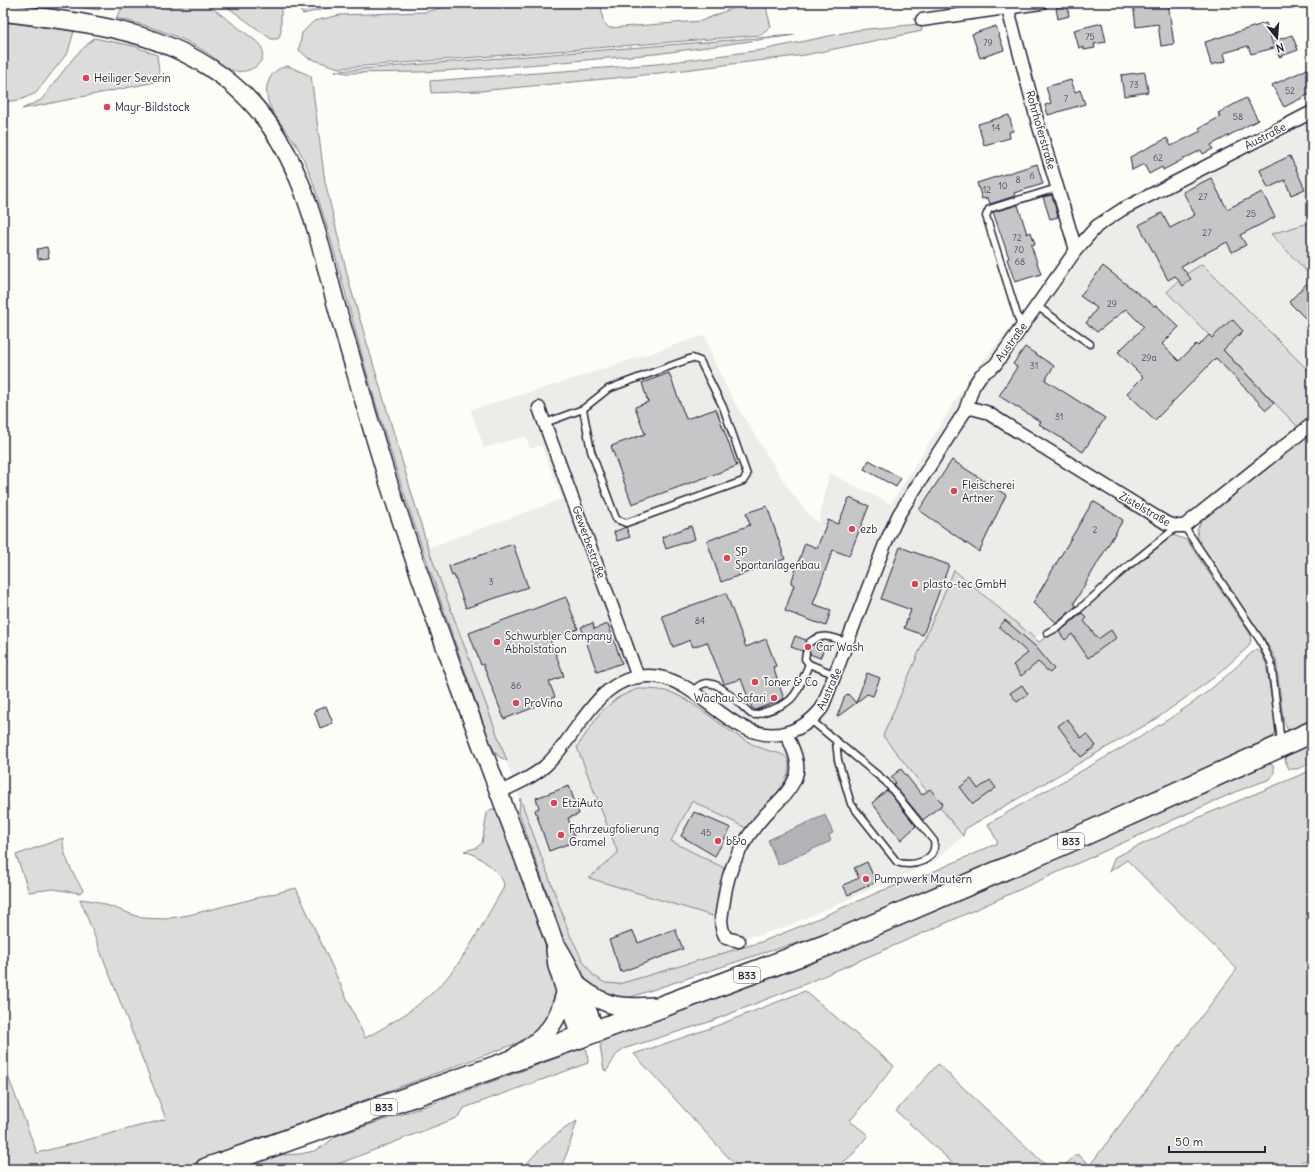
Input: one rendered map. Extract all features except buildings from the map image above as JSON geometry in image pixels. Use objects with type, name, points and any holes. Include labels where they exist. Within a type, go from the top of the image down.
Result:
[{"type":"highway","name":"B33","points":[[206,1169],[588,1034],[842,938],[1063,844],[1312,732]]},
{"type":"main road","points":[[3,12],[107,26],[137,33],[171,45],[200,61],[243,94],[267,120],[288,152],[306,193],[361,390],[399,517],[554,941],[557,966],[572,990],[588,1034]]},
{"type":"main road","name":"B33","points":[[496,1067],[530,1046],[551,1028],[572,990],[612,1006],[635,1007],[666,1005]]},
{"type":"street","points":[[922,20],[1008,9],[1041,3]]},
{"type":"street","name":"Rohrhoferstraße","points":[[1008,9],[1057,188],[1076,250]]},
{"type":"street","name":"Austraße","points":[[500,792],[526,779],[545,766],[567,741],[588,712],[612,687],[638,676],[661,677],[673,680],[693,692],[729,720],[748,729],[767,735],[786,733],[800,728],[812,720],[822,708],[836,675],[885,544],[899,514],[965,411],[973,387],[981,375],[995,365],[1076,250],[1098,226],[1123,208],[1312,112]]},
{"type":"street","name":"Gewerbestraße","points":[[539,408],[638,676]]},
{"type":"street","name":"Zistelstraße","points":[[965,411],[972,408],[986,412],[1166,523],[1180,526],[1312,424]]},
{"type":"street","points":[[739,941],[726,938],[721,928],[725,889],[731,865],[744,840],[790,788],[797,776],[798,766],[786,733]]},
{"type":"lane","points":[[1021,329],[986,216],[989,209],[1057,188]]},
{"type":"lane","points":[[1037,306],[1090,344]]},
{"type":"lane","points":[[544,423],[583,409],[608,389],[692,358],[700,361],[723,406],[747,475],[743,481],[626,523],[616,519],[591,451],[583,409]]},
{"type":"lane","points":[[1047,633],[1060,626],[1128,566],[1180,526],[1260,640],[1271,662],[1281,746]]},
{"type":"lane","points":[[810,642],[817,637],[827,636],[848,643]]},
{"type":"lane","points":[[806,653],[805,659],[809,664],[836,675]]},
{"type":"lane","points":[[693,692],[697,686],[703,682],[711,682],[751,714],[755,715],[783,706],[791,700],[797,692],[809,664]]},
{"type":"lane","points":[[812,720],[886,782],[934,841],[935,848],[932,856],[915,863],[905,865],[897,862],[851,804],[838,760],[836,741]]},
{"type":"shaded area","points":[[49,3],[107,3],[99,10]]},
{"type":"shaded area","points":[[129,3],[207,4],[260,44],[263,56],[261,61],[252,69],[247,71],[230,70],[206,52],[185,40],[151,27],[116,18],[120,11]]},
{"type":"shaded area","points":[[222,3],[281,3],[281,31],[279,38],[271,39]]},
{"type":"shaded area","points":[[296,3],[349,3],[303,14],[297,8]]},
{"type":"shaded area","points":[[461,3],[601,3],[603,21],[609,28],[701,21],[738,6],[740,3],[765,3],[771,27],[761,35],[339,68],[308,58],[299,50],[302,33],[314,21],[340,15],[425,12]]},
{"type":"shaded area","points":[[3,22],[74,31],[68,52],[36,93],[20,100],[3,102]]},
{"type":"shaded area","points":[[920,24],[922,31],[805,55],[635,76],[480,91],[431,93],[430,81],[657,64],[762,50],[858,30]]},
{"type":"shaded area","points":[[795,35],[655,54],[492,68],[421,72],[347,73],[335,71]]},
{"type":"shaded area","points":[[94,38],[134,46],[157,55],[160,81],[22,109],[41,100],[75,56]]},
{"type":"shaded area","points":[[288,66],[311,76],[325,182],[350,286],[428,548],[507,761],[498,756],[491,746],[415,527],[386,438],[331,242],[306,164],[293,140],[275,116],[267,99],[269,80],[272,74],[277,70]]},
{"type":"shaded area","points":[[1312,121],[1312,222],[1272,234],[1312,277],[1312,374],[1202,264],[1167,292],[1298,427],[1070,608],[1058,623],[1034,638],[955,570],[883,736],[963,836],[933,862],[785,927],[760,935],[742,937],[738,949],[619,984],[605,983],[593,975],[583,961],[570,935],[428,548],[562,499],[541,445],[530,449],[526,436],[484,448],[471,410],[567,381],[705,335],[713,359],[733,400],[786,485],[809,515],[819,523],[829,473],[891,504],[969,379],[1014,322],[1027,333],[1085,252],[1102,233],[1127,216]],"holes":[[[659,689],[681,697],[740,738],[761,748],[782,754],[789,761],[789,774],[778,792],[692,801],[671,841],[724,868],[719,888],[590,878],[618,853],[577,747]]]},
{"type":"shaded area","points":[[1312,222],[1312,277],[1271,234]]},
{"type":"shaded area","points":[[1202,264],[1312,374],[1312,415],[1298,427],[1167,292],[1185,275]]},
{"type":"shaded area","points":[[1312,432],[1312,723],[1290,731],[1287,729],[1283,719],[1276,659],[1198,540],[1197,529],[1203,519]]},
{"type":"shaded area","points":[[1173,535],[1187,540],[1250,634],[1251,641],[1248,647],[1216,676],[1156,719],[965,829],[963,836],[883,736],[954,570],[1039,642],[1076,616],[1130,569]]},
{"type":"shaded area","points":[[1256,649],[1260,651],[1266,663],[1275,721],[1276,731],[1270,743],[1060,837],[821,936],[763,953],[628,998],[613,999],[589,986],[581,976],[563,938],[519,813],[520,798],[570,935],[583,961],[593,975],[605,983],[619,984],[761,942],[881,891],[928,874],[998,843],[988,824],[1144,735],[1169,719],[1210,690]]},
{"type":"shaded area","points":[[637,689],[660,690],[676,694],[746,741],[758,747],[779,753],[788,760],[789,771],[786,780],[767,806],[746,828],[692,801],[671,841],[724,868],[716,917],[589,878],[618,853],[577,747],[601,712],[617,698]]},
{"type":"shaded area","points":[[1312,742],[1312,763],[1297,769],[1289,769],[1285,760],[1286,755]]},
{"type":"shaded area","points":[[1266,763],[1273,765],[1274,767],[1274,772],[1270,779],[1235,792],[937,927],[805,984],[709,1022],[623,1049],[617,1054],[606,1071],[604,1070],[600,1046],[604,1040],[745,986]]},
{"type":"shaded area","points":[[1312,770],[1312,1157],[1287,1169],[1061,1169],[1077,1154],[1090,1165],[1237,969],[1127,860],[1109,872],[1115,857],[1202,816]]},
{"type":"shaded area","points":[[491,809],[494,809],[497,812],[513,853],[535,913],[552,972],[556,994],[555,1009],[549,1019],[535,1032],[520,1042],[184,1169],[3,1169],[3,1063],[37,1153],[166,1119],[80,899],[95,901],[142,918],[164,919],[189,915],[296,888],[365,1038],[408,1012],[437,989],[469,948],[503,889],[504,883],[492,868],[481,859],[464,851],[476,848],[482,843],[487,813]]},
{"type":"shaded area","points":[[825,815],[833,833],[829,835],[831,841],[778,865],[768,840]]},
{"type":"shaded area","points":[[63,838],[64,852],[72,872],[83,890],[80,893],[53,889],[29,892],[16,855]]},
{"type":"shaded area","points":[[805,991],[894,1066],[850,1121],[868,1135],[854,1153],[836,1169],[739,1169],[634,1054],[711,1028]]},
{"type":"shaded area","points":[[584,1048],[587,1050],[588,1063],[464,1108],[459,1117],[333,1166],[324,1169],[237,1169],[279,1155],[300,1154],[314,1151],[325,1145],[336,1136],[420,1108]]},
{"type":"shaded area","points":[[938,1064],[1050,1169],[959,1169],[896,1111]]},
{"type":"shaded area","points":[[577,1121],[567,1153],[560,1169],[522,1169],[547,1142]]},
{"type":"place","name":"Heiliger Severin","points":[[86,78]]},
{"type":"place","name":"Mayr-Bildstock","points":[[107,107]]},
{"type":"place","name":"Fleischerei Artner","points":[[954,491]]},
{"type":"place","name":"ezb","points":[[852,529]]},
{"type":"place","name":"SP Sportanlagenbau","points":[[727,558]]},
{"type":"place","name":"plasto-tec GmbH","points":[[915,584]]},
{"type":"place","name":"Schwurbler Company Abholstation","points":[[497,642]]},
{"type":"place","name":"Car Wash","points":[[808,647]]},
{"type":"place","name":"Toner & Co","points":[[755,682]]},
{"type":"place","name":"Wachau Safari","points":[[774,698]]},
{"type":"place","name":"ProVino","points":[[516,703]]},
{"type":"place","name":"EtziAuto","points":[[554,803]]},
{"type":"place","name":"Fahrzeugfolierung Gramel","points":[[561,835]]},
{"type":"place","name":"b&o","points":[[718,841]]},
{"type":"place","name":"Pumpwerk Mautern","points":[[866,879]]}]
